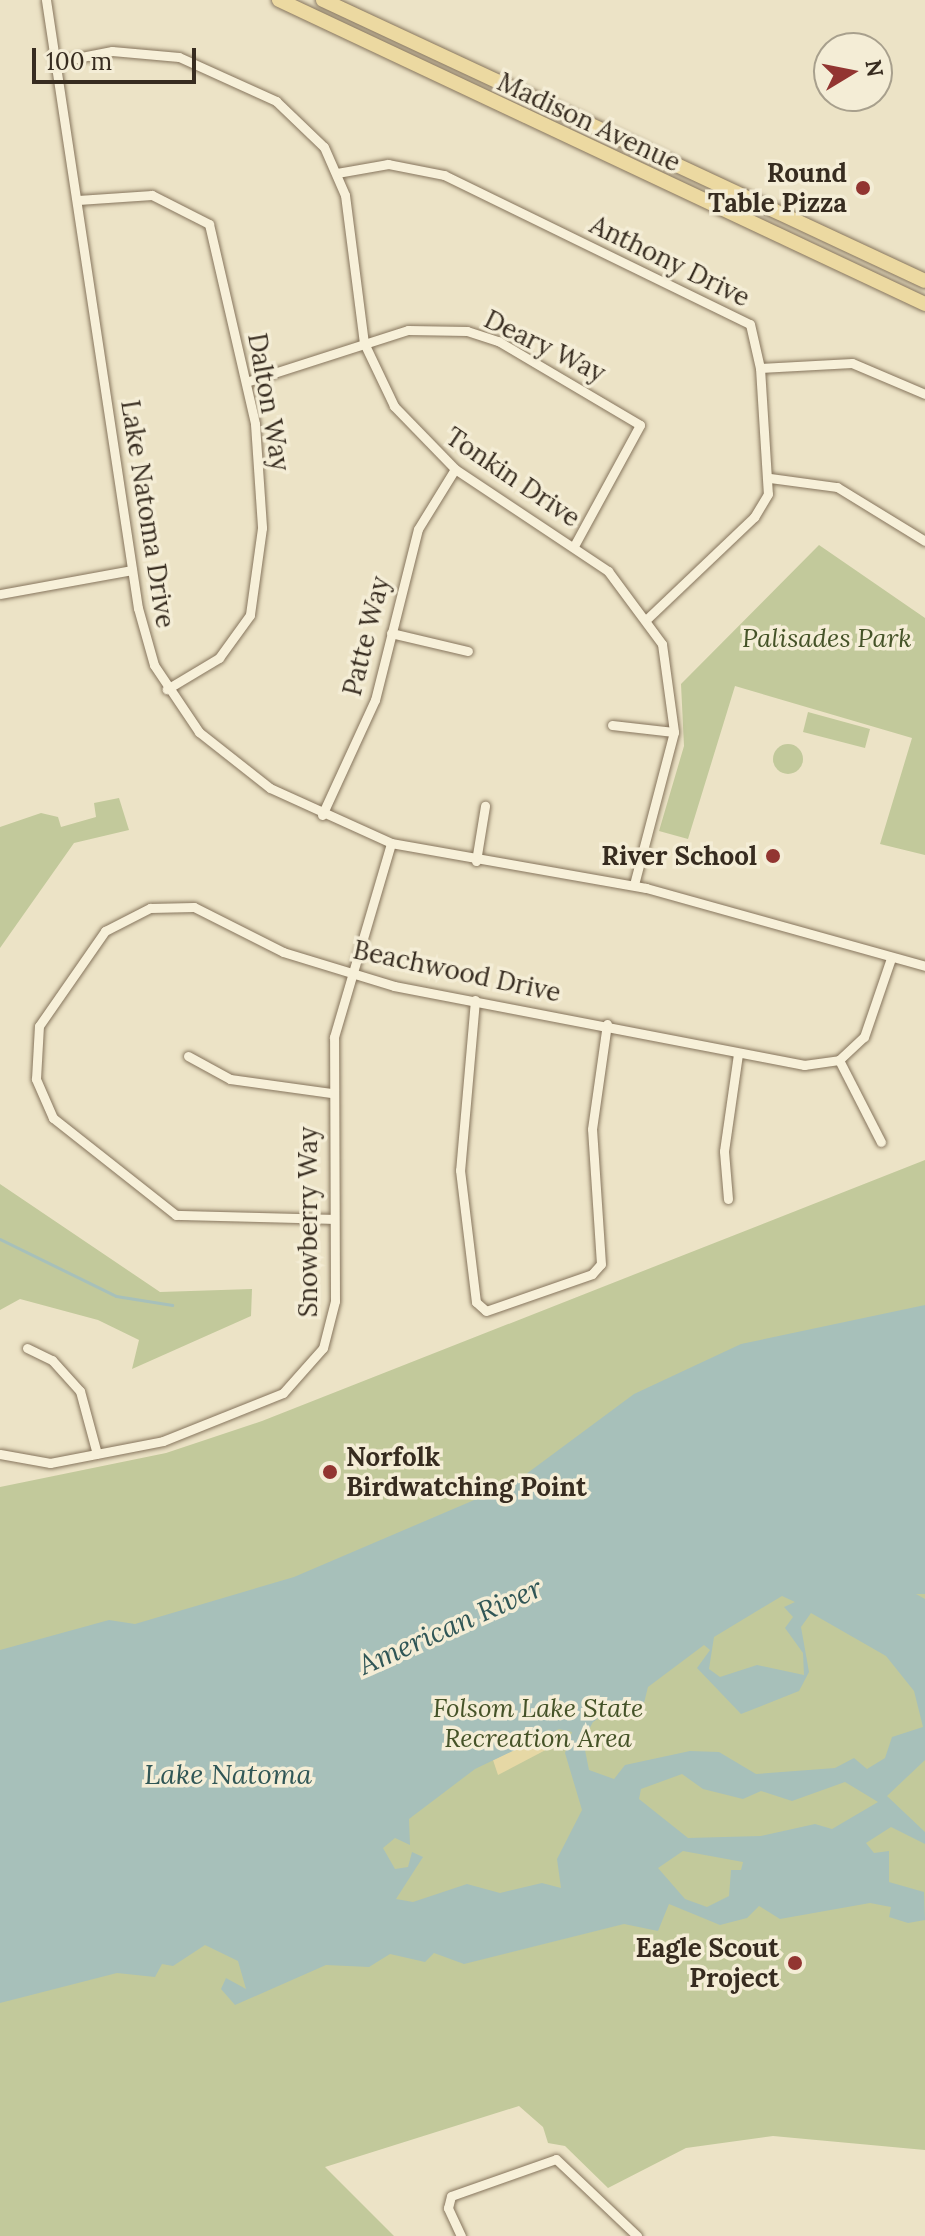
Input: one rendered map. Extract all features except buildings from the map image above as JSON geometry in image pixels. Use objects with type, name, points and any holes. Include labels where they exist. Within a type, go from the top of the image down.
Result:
[{"type":"main road","name":"Madison Avenue","points":[[279,0],[925,304]]},
{"type":"main road","name":"Madison Avenue","points":[[323,0],[925,281]]},
{"type":"street","name":"Lake Natoma Drive","points":[[46,0],[144,637],[167,689],[232,762],[322,815],[391,843],[476,861],[634,885],[925,966]]},
{"type":"street","name":"Tonkin Drive","points":[[56,62],[132,51],[179,57],[286,108],[313,132],[337,173],[364,343],[394,406],[455,469],[575,544],[648,618],[671,673],[674,732],[634,885]]},
{"type":"street","name":"Anthony Drive","points":[[337,173],[388,164],[444,175],[750,324],[760,368],[770,478],[754,517],[648,618]]},
{"type":"street","name":"Dalton Way","points":[[78,200],[152,195],[209,224],[246,382],[261,485],[250,615],[226,652],[167,689]]},
{"type":"street","name":"Deary Way","points":[[246,382],[408,330],[467,331],[630,414],[640,425],[638,438],[575,544]]},
{"type":"street","points":[[760,368],[852,363],[925,394]]},
{"type":"street","name":"Patte Way","points":[[322,815],[375,700],[418,529],[455,469]]},
{"type":"street","points":[[770,478],[837,487],[925,541]]},
{"type":"street","points":[[0,594],[132,570]]},
{"type":"street","points":[[391,633],[468,651]]},
{"type":"street","points":[[612,725],[674,732]]},
{"type":"street","points":[[476,861],[485,806]]},
{"type":"street","name":"Snowberry Way","points":[[0,1454],[28,1463],[163,1441],[283,1393],[310,1369],[335,1301],[331,1093],[348,973],[391,843]]},
{"type":"street","name":"Beachwood Drive","points":[[332,1219],[207,1221],[158,1206],[53,1118],[36,1079],[35,1047],[48,1007],[97,939],[150,908],[204,909],[283,952],[348,973],[607,1024],[738,1054],[804,1065],[839,1060]]},
{"type":"street","points":[[881,1142],[839,1060],[864,1037],[891,958]]},
{"type":"street","points":[[475,1000],[460,1170],[476,1302],[486,1311],[599,1268],[592,1129],[607,1024]]},
{"type":"street","points":[[728,1199],[724,1151],[738,1054]]},
{"type":"street","points":[[188,1056],[230,1079],[331,1093]]},
{"type":"street","points":[[27,1348],[52,1360],[80,1391],[97,1454]]},
{"type":"street","points":[[461,2236],[448,2208],[451,2196],[556,2159],[637,2236]]},
{"type":"green space","name":"Palisades Park","points":[[819,545],[925,618],[925,855],[880,844],[912,738],[735,686],[688,839],[659,831],[684,746],[681,684]]},
{"type":"green space","points":[[808,712],[870,729],[865,748],[803,732]]},
{"type":"green space","points":[[788,744],[798,749],[803,759],[798,769],[788,774],[778,769],[773,759],[778,749]]},
{"type":"green space","points":[[119,798],[129,830],[74,843],[0,948],[0,827],[41,813],[58,817],[61,827],[96,817],[94,803]]},
{"type":"green space","name":"Folsom Lake State Recreation Area","points":[[925,1160],[925,2150],[773,2136],[686,2148],[608,2188],[565,2146],[548,2143],[543,2127],[519,2106],[325,2167],[394,2236],[0,2236],[0,1487],[166,1453],[262,1421]]},
{"type":"green space","points":[[0,1184],[160,1292],[252,1289],[251,1316],[132,1369],[139,1340],[98,1320],[20,1299],[0,1310]]},
{"type":"sand","points":[[549,1733],[557,1744],[498,1775],[493,1760]]},
{"type":"water","name":"Lake Natoma","points":[[925,1305],[925,1594],[916,1594],[925,1599],[925,1760],[887,1796],[925,1832],[925,1844],[891,1827],[866,1843],[874,1853],[889,1851],[889,1882],[924,1892],[925,1920],[908,1923],[889,1917],[891,1907],[870,1903],[780,1919],[759,1906],[747,1918],[720,1925],[669,1904],[658,1931],[624,1924],[464,1964],[434,1953],[425,1962],[390,1954],[369,1967],[326,1965],[235,2005],[221,1989],[226,1978],[246,1989],[238,1961],[205,1945],[173,1966],[162,1964],[155,1977],[117,1973],[0,2003],[0,1650],[109,1620],[135,1624],[294,1577],[514,1483],[634,1394],[741,1344]],"holes":[[[782,1596],[795,1602],[784,1607],[793,1617],[785,1628],[803,1653],[804,1675],[757,1665],[720,1677],[709,1669],[714,1637]],[[811,1613],[886,1656],[914,1691],[923,1727],[892,1737],[885,1758],[867,1769],[854,1758],[835,1768],[756,1774],[719,1752],[690,1751],[625,1765],[614,1779],[589,1770],[583,1740],[593,1722],[628,1698],[634,1716],[641,1715],[648,1687],[704,1645],[710,1650],[697,1668],[741,1714],[799,1691],[809,1672],[801,1627]],[[559,1729],[572,1732],[565,1753],[582,1810],[557,1859],[561,1888],[542,1883],[500,1893],[467,1884],[413,1902],[396,1899],[423,1857],[412,1852],[408,1867],[395,1869],[383,1848],[395,1838],[410,1845],[409,1819],[475,1769]],[[682,1774],[703,1789],[743,1799],[761,1791],[792,1801],[845,1782],[878,1802],[832,1829],[815,1824],[761,1836],[688,1838],[639,1799],[641,1789]],[[683,1851],[743,1862],[741,1870],[731,1870],[729,1896],[707,1907],[685,1899],[658,1868]]]},
{"type":"waterway","points":[[0,1239],[116,1296],[172,1305]]},
{"type":"place","name":"Round Table Pizza","points":[[863,188]]},
{"type":"place","name":"River School","points":[[773,856]]},
{"type":"place","name":"Norfolk Birdwatching Point","points":[[330,1472]]},
{"type":"place","name":"Eagle Scout Project","points":[[795,1963]]},
{"type":"water label","name":"American River","points":[[450,1626]]}]
